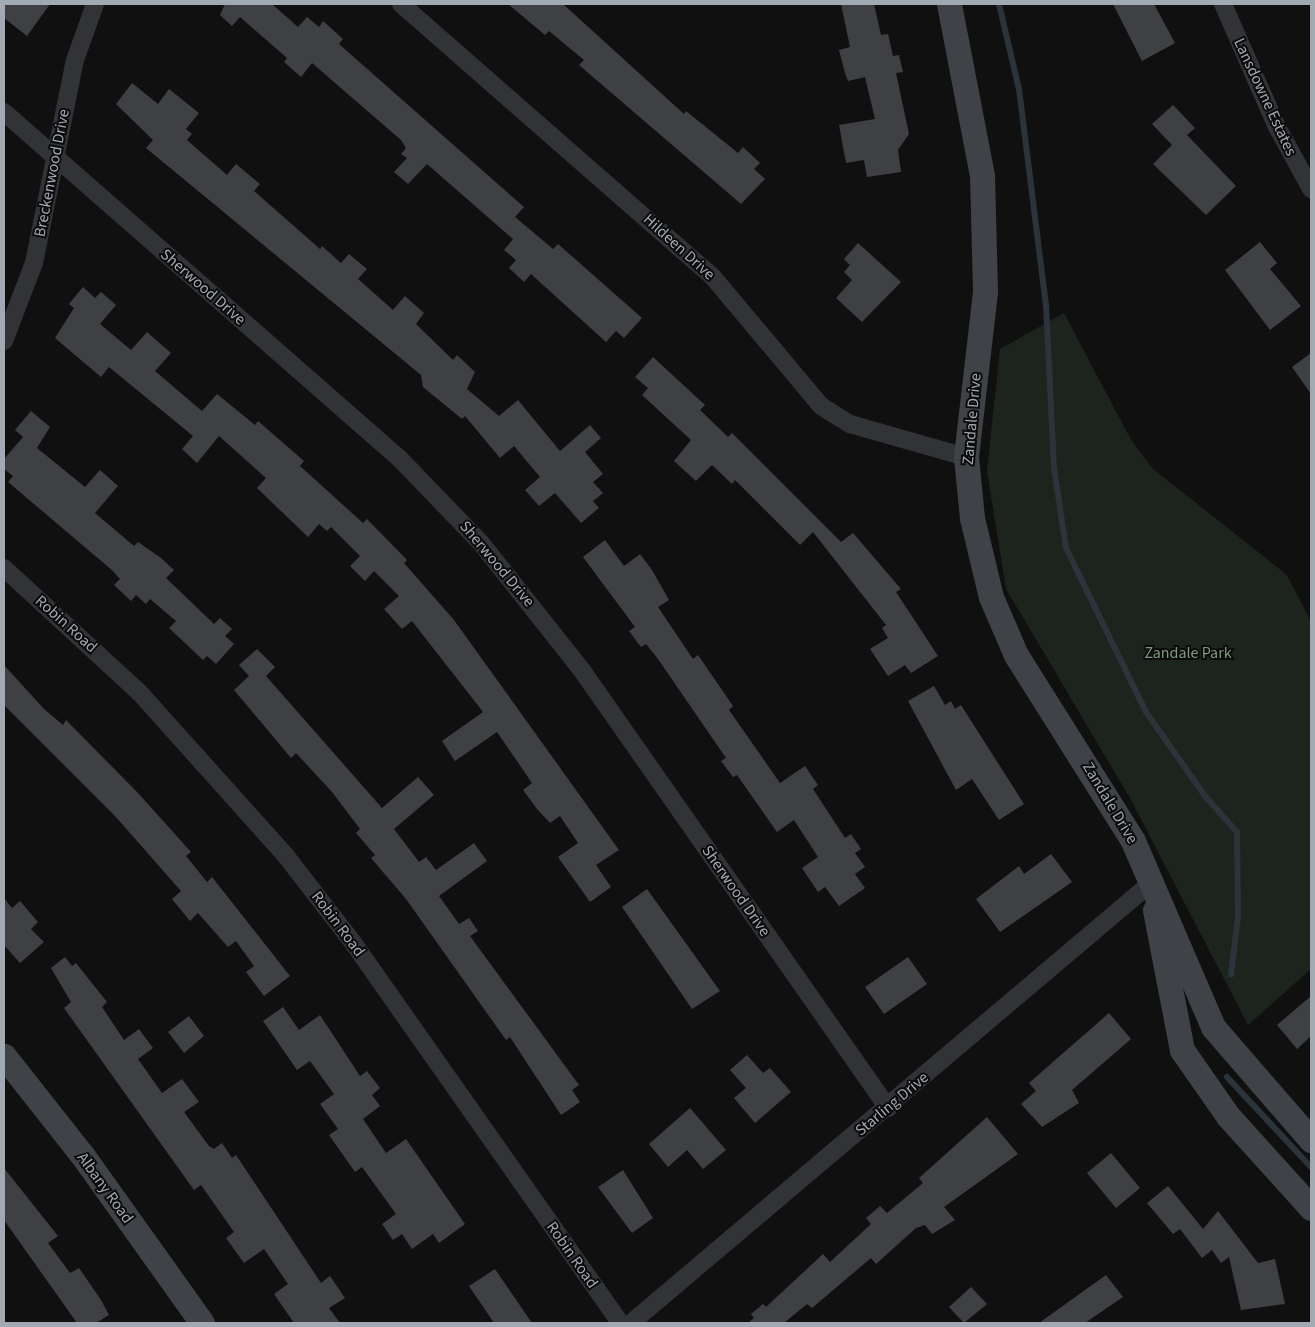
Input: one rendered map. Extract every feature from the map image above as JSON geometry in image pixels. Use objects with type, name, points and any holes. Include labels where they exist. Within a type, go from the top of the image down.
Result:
[{"type":"street","name":"Breckenwood Drive","points":[[4,341],[34,263],[75,60],[95,4]]},
{"type":"street","name":"Hildeen Drive","points":[[401,4],[712,276],[821,406],[850,424],[966,457]]},
{"type":"street","name":"Zandale Drive","points":[[949,4],[972,108],[986,244],[984,314],[966,457],[976,538],[1002,627],[1114,806],[1151,883],[1213,1026],[1311,1140]]},
{"type":"street","name":"Lansdowne Estates","points":[[1222,4],[1276,125],[1311,189]]},
{"type":"street","name":"Sherwood Drive","points":[[4,112],[398,458],[481,543],[581,669],[888,1108]]},
{"type":"street","name":"Robin Road","points":[[4,568],[139,692],[286,856],[354,944],[620,1323]]},
{"type":"street","name":"Zandale Drive","points":[[1151,883],[1182,1050],[1228,1116],[1311,1208]]},
{"type":"street","name":"Starling Drive","points":[[631,1323],[888,1108],[1151,883]]},
{"type":"street","name":"Albany Road","points":[[4,1056],[83,1156],[202,1323]]},
{"type":"green space","name":"Zandale Park","points":[[1064,313],[1130,438],[1152,468],[1287,575],[1311,622],[1311,969],[1248,1025],[1130,798],[1006,589],[987,471],[1000,349]]},
{"type":"building","points":[[4,4],[50,4],[27,36],[4,18]]},
{"type":"building","points":[[225,4],[272,4],[298,27],[307,17],[319,27],[323,21],[343,39],[339,44],[524,207],[515,217],[553,249],[558,244],[642,318],[624,338],[616,331],[606,342],[531,274],[524,282],[509,268],[516,260],[504,250],[513,239],[427,164],[408,184],[394,172],[407,158],[401,154],[406,148],[401,140],[312,63],[301,77],[284,62],[287,58],[240,17],[232,26],[220,15]]},
{"type":"building","points":[[508,4],[563,4],[684,114],[686,111],[738,153],[743,147],[760,163],[754,169],[765,179],[741,204],[579,65],[584,60],[549,31],[545,35]]},
{"type":"building","points":[[841,4],[874,4],[881,35],[888,34],[893,56],[899,55],[903,72],[896,73],[909,134],[898,150],[901,172],[867,177],[864,160],[846,163],[839,125],[875,119],[865,77],[848,81],[845,73],[839,50],[850,47]]},
{"type":"building","points":[[1113,4],[1154,4],[1175,43],[1142,61]]},
{"type":"building","points":[[132,83],[158,104],[169,89],[199,113],[186,129],[192,134],[187,140],[227,175],[236,164],[260,184],[254,191],[320,249],[322,246],[341,263],[349,254],[367,269],[358,279],[393,310],[405,296],[424,313],[416,324],[453,360],[457,355],[475,372],[467,389],[499,416],[518,400],[560,451],[590,425],[601,438],[585,452],[603,474],[593,482],[603,493],[593,501],[599,508],[581,523],[555,493],[539,506],[525,490],[540,477],[514,446],[500,458],[465,416],[462,419],[423,387],[421,375],[146,148],[153,140],[116,104]]},
{"type":"building","points":[[1173,105],[1195,128],[1187,135],[1236,186],[1206,215],[1153,164],[1172,145],[1152,124]]},
{"type":"building","points":[[1260,242],[1277,263],[1270,269],[1301,306],[1270,330],[1225,270]]},
{"type":"building","points":[[858,243],[901,282],[862,322],[836,298],[852,280],[844,272],[850,265],[844,259]]},
{"type":"building","points":[[83,287],[95,298],[101,292],[116,305],[100,324],[131,350],[147,332],[171,353],[155,371],[202,411],[217,394],[255,425],[258,421],[304,461],[300,466],[363,523],[367,519],[407,560],[404,563],[454,620],[619,850],[596,865],[611,887],[590,902],[558,857],[578,843],[560,816],[550,823],[523,790],[532,783],[497,732],[455,761],[442,741],[483,712],[412,621],[402,629],[384,609],[399,596],[374,571],[365,581],[350,566],[360,556],[331,527],[327,531],[319,524],[308,537],[257,488],[266,478],[219,436],[197,463],[182,449],[193,436],[109,367],[101,377],[55,338],[74,308],[69,304]]},
{"type":"building","points":[[1311,353],[1311,394],[1292,367]]},
{"type":"building","points":[[653,357],[705,405],[700,410],[728,437],[732,433],[841,542],[853,533],[901,589],[896,592],[938,656],[911,673],[905,665],[888,676],[870,649],[888,638],[882,628],[886,625],[813,532],[800,545],[735,480],[732,484],[712,465],[696,481],[674,461],[691,440],[642,395],[648,388],[635,377]]},
{"type":"building","points":[[31,411],[50,427],[37,448],[85,487],[100,470],[118,486],[95,513],[134,546],[138,542],[161,558],[174,570],[166,578],[214,624],[220,618],[232,629],[225,636],[234,644],[216,664],[207,656],[203,660],[169,628],[176,621],[150,599],[146,604],[136,595],[131,601],[114,585],[120,579],[113,571],[8,482],[13,476],[4,469],[4,459],[23,437],[15,430]]},
{"type":"building","points":[[605,540],[624,566],[640,554],[652,570],[669,600],[658,607],[693,659],[698,655],[733,706],[729,710],[780,783],[805,766],[818,785],[813,789],[845,838],[851,834],[861,849],[855,853],[865,867],[855,874],[865,888],[839,906],[825,887],[818,892],[802,868],[818,857],[794,820],[777,832],[737,775],[733,777],[721,761],[726,758],[658,659],[646,644],[641,647],[629,631],[635,627],[583,557]]},
{"type":"building","points":[[257,649],[275,667],[266,676],[382,808],[418,777],[434,795],[394,829],[419,862],[426,857],[436,870],[474,843],[487,861],[439,896],[459,924],[469,918],[478,931],[470,936],[579,1085],[572,1090],[580,1102],[561,1115],[510,1037],[506,1040],[406,899],[371,858],[375,855],[356,833],[360,829],[332,792],[296,753],[291,758],[234,690],[249,676],[239,665]]},
{"type":"building","points":[[4,665],[44,709],[63,725],[66,720],[138,793],[191,852],[186,856],[207,882],[212,877],[290,976],[264,996],[246,972],[254,966],[236,941],[228,947],[198,913],[190,921],[172,899],[181,891],[115,816],[4,705]]},
{"type":"building","points":[[934,686],[945,705],[951,701],[955,709],[961,705],[1024,804],[999,820],[972,779],[956,790],[908,701]]},
{"type":"building","points":[[1051,854],[1072,882],[1000,932],[976,899],[1019,866],[1024,874]]},
{"type":"building","points":[[647,889],[720,991],[692,1009],[622,907]]},
{"type":"building","points":[[4,898],[12,908],[20,901],[38,922],[31,929],[44,942],[20,963],[4,945]]},
{"type":"building","points":[[65,957],[72,966],[76,963],[107,1002],[102,1007],[124,1040],[139,1029],[153,1048],[138,1059],[162,1093],[182,1079],[199,1102],[184,1112],[209,1146],[214,1149],[222,1143],[232,1158],[236,1155],[321,1283],[330,1276],[345,1298],[329,1308],[340,1323],[294,1323],[274,1294],[288,1284],[264,1249],[244,1263],[226,1238],[234,1232],[201,1185],[194,1190],[64,1008],[71,1002],[51,968]]},
{"type":"building","points":[[908,957],[927,984],[884,1014],[865,987]]},
{"type":"building","points":[[1311,996],[1311,1036],[1297,1049],[1277,1025]]},
{"type":"building","points":[[283,1007],[299,1030],[320,1015],[360,1076],[367,1071],[380,1088],[372,1095],[380,1106],[363,1119],[386,1153],[406,1139],[465,1224],[439,1243],[433,1234],[412,1249],[402,1234],[393,1240],[382,1224],[396,1214],[362,1167],[355,1172],[329,1135],[338,1129],[320,1104],[334,1094],[310,1061],[297,1070],[263,1021]]},
{"type":"building","points":[[1109,1013],[1131,1039],[1072,1090],[1079,1103],[1042,1127],[1021,1104],[1036,1091],[1029,1083]]},
{"type":"building","points":[[189,1016],[204,1036],[184,1053],[168,1032]]},
{"type":"building","points":[[747,1055],[763,1073],[770,1068],[791,1092],[755,1123],[734,1098],[746,1088],[730,1070]]},
{"type":"building","points":[[690,1108],[726,1150],[703,1169],[687,1150],[668,1167],[649,1144]]},
{"type":"building","points":[[987,1117],[1018,1154],[944,1207],[955,1220],[932,1234],[925,1225],[916,1228],[876,1264],[871,1258],[812,1308],[807,1304],[784,1323],[748,1323],[754,1318],[751,1314],[763,1304],[766,1307],[823,1254],[830,1262],[871,1224],[866,1218],[880,1206],[887,1213],[923,1183],[919,1178]]},
{"type":"building","points":[[1111,1153],[1140,1188],[1116,1208],[1087,1173]]},
{"type":"building","points":[[4,1168],[58,1236],[48,1243],[70,1273],[79,1268],[109,1315],[96,1323],[77,1323],[4,1220]]},
{"type":"building","points":[[623,1170],[653,1218],[632,1233],[598,1187]]},
{"type":"building","points":[[1168,1186],[1203,1229],[1218,1211],[1258,1263],[1275,1259],[1285,1304],[1241,1310],[1229,1257],[1221,1263],[1212,1250],[1202,1258],[1180,1229],[1173,1234],[1147,1203]]},
{"type":"building","points":[[495,1269],[532,1323],[494,1323],[469,1286]]},
{"type":"building","points":[[1106,1275],[1123,1297],[1085,1323],[1039,1323]]},
{"type":"building","points":[[971,1287],[987,1304],[964,1323],[949,1307]]},
{"type":"waterway","points":[[999,4],[1019,89],[1046,305],[1054,468],[1066,548],[1146,712],[1205,796],[1237,832],[1238,917],[1231,975]]},
{"type":"waterway","points":[[1227,1077],[1311,1167]]}]
